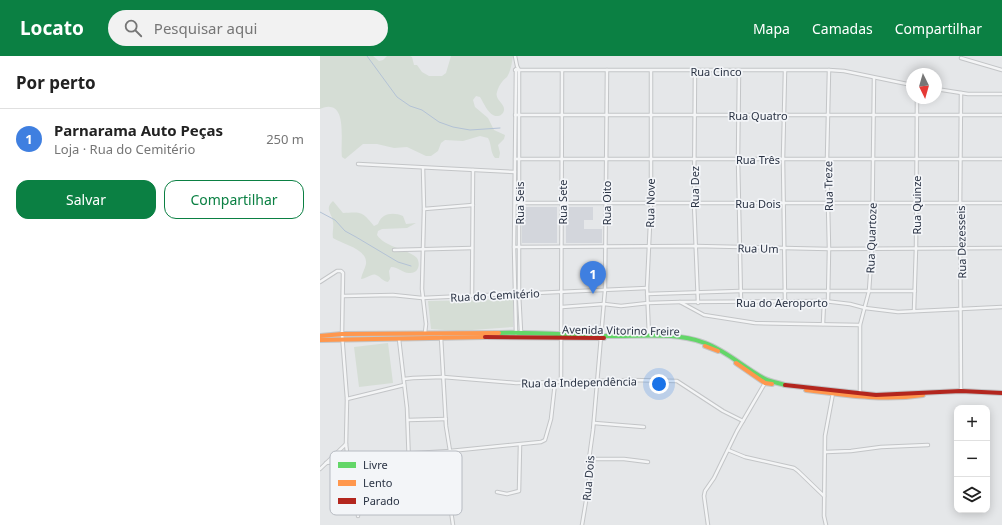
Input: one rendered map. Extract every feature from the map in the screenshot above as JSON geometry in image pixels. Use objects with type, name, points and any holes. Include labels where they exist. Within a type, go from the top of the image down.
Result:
[{"type":"street","points":[[515,56],[517,70],[515,115],[514,294],[519,334]]},
{"type":"street","points":[[972,61],[975,56]]},
{"type":"street","points":[[961,58],[1002,70]]},
{"type":"street","name":"Rua Cinco","points":[[517,70],[829,70],[844,71],[906,84]]},
{"type":"street","name":"Rua Seis","points":[[517,70],[520,203],[519,334]]},
{"type":"street","name":"Rua Oito","points":[[602,337],[605,290],[607,203],[606,159],[608,70]]},
{"type":"street","name":"Rua Treze","points":[[828,301],[829,249],[827,159],[829,70]]},
{"type":"street","name":"Rua Sete","points":[[561,336],[562,71]]},
{"type":"street","name":"Rua Nove","points":[[649,336],[647,288],[651,203],[651,71]]},
{"type":"street","name":"Rua Dez","points":[[694,71],[694,203],[698,303]]},
{"type":"street","points":[[739,71],[738,159],[741,302]]},
{"type":"street","points":[[785,71],[783,159],[785,301]]},
{"type":"street","name":"Rua Quartoze","points":[[860,395],[860,325],[869,291],[872,248],[874,78]]},
{"type":"street","points":[[942,90],[976,95],[1002,94]]},
{"type":"street","name":"Rua Dezesseis","points":[[961,93],[961,391]]},
{"type":"street","name":"Rua Quinze","points":[[914,311],[917,104]]},
{"type":"street","name":"Rua Quatro","points":[[515,115],[739,114],[917,116],[1002,114]]},
{"type":"street","name":"Rua Três","points":[[515,159],[1002,159]]},
{"type":"street","points":[[358,164],[515,172]]},
{"type":"street","points":[[423,168],[424,209],[422,298],[426,324],[425,333]]},
{"type":"street","points":[[472,296],[473,170]]},
{"type":"street","name":"Rua Dois","points":[[515,203],[1002,203]]},
{"type":"street","points":[[424,209],[473,205]]},
{"type":"street","name":"Rua Um","points":[[514,247],[695,246],[829,249],[1002,248]]},
{"type":"street","points":[[394,250],[472,248]]},
{"type":"street","points":[[320,282],[337,271],[341,271],[343,273],[342,336],[347,399],[347,451]]},
{"type":"street","name":"Rua do Cemitério","points":[[342,296],[393,295],[422,298],[647,288]]},
{"type":"street","points":[[647,294],[829,290],[915,291]]},
{"type":"street","points":[[823,324],[824,301]]},
{"type":"street","name":"Rua do Aeroporto","points":[[562,306],[604,304],[620,306],[680,302],[828,301],[898,312],[1002,307]]},
{"type":"street","points":[[680,302],[697,313],[715,318],[771,324],[860,325]]},
{"type":"street","name":"Avenida Vitorino Freire","points":[[320,336],[425,333],[519,334],[673,339],[702,345],[719,352],[765,382],[782,387],[860,395],[896,395],[961,391],[1002,393]]},
{"type":"street","name":"Avenida Vitorino Freire","points":[[320,340],[342,336],[399,339],[519,334]]},
{"type":"street","points":[[561,336],[561,382]]},
{"type":"street","name":"Avenida Vitorino Freire","points":[[602,337],[649,336],[685,338],[705,343],[723,352],[766,380],[772,382],[790,386],[860,395]]},
{"type":"street","points":[[441,337],[446,420],[450,451],[534,443],[541,442],[546,439],[551,419],[555,383]]},
{"type":"street","name":"Rua Dois","points":[[582,525],[589,482],[602,337]]},
{"type":"street","points":[[399,339],[408,420],[408,451]]},
{"type":"street","name":"Rua da Independência","points":[[404,380],[413,378],[443,377],[516,383],[630,380],[677,382],[723,411],[743,421]]},
{"type":"street","points":[[708,525],[704,493],[714,478],[765,382]]},
{"type":"street","points":[[347,399],[404,385]]},
{"type":"street","points":[[826,525],[824,516],[824,497],[826,427],[833,393]]},
{"type":"street","points":[[408,420],[446,420]]},
{"type":"street","points":[[594,423],[644,427]]},
{"type":"street","points":[[339,451],[346,444]]},
{"type":"street","points":[[497,492],[507,494],[519,491],[520,444]]},
{"type":"street","points":[[826,452],[851,451],[881,447],[928,445]]},
{"type":"street","points":[[728,450],[745,456],[794,468],[824,497]]},
{"type":"street","points":[[590,459],[624,458],[648,462]]},
{"type":"street","points":[[320,469],[330,459]]},
{"type":"street","points":[[326,463],[330,463]]},
{"type":"street","points":[[451,515],[452,525]]},
{"type":"shaded area","points":[[320,56],[373,56],[379,61],[383,60],[387,56],[410,56],[412,57],[414,65],[417,65],[422,72],[429,76],[442,76],[446,73],[451,56],[513,56],[508,75],[501,83],[497,92],[497,98],[504,107],[503,113],[499,116],[495,116],[489,112],[480,97],[476,96],[473,100],[475,107],[488,118],[494,130],[505,135],[504,139],[498,145],[500,153],[499,158],[495,158],[493,156],[488,138],[480,136],[463,141],[445,140],[441,143],[438,151],[431,156],[426,156],[407,147],[394,148],[377,144],[363,144],[345,159],[342,157],[342,128],[339,114],[335,109],[330,107],[320,109]]},
{"type":"shaded area","points":[[333,201],[343,213],[354,212],[364,215],[374,226],[388,214],[403,216],[406,224],[416,223],[407,228],[382,229],[378,231],[377,235],[386,243],[417,258],[419,266],[417,271],[407,273],[391,267],[389,271],[390,279],[388,282],[374,275],[361,279],[366,264],[366,259],[363,254],[333,238],[333,222],[329,211],[329,206]]},
{"type":"shaded area","points":[[522,207],[557,207],[557,243],[522,243]]},
{"type":"shaded area","points":[[566,207],[593,207],[593,220],[584,220],[584,229],[602,229],[602,243],[566,243]]},
{"type":"shaded area","points":[[513,298],[513,327],[458,331],[431,329],[428,301]]},
{"type":"shaded area","points":[[388,343],[393,383],[359,387],[354,347]]},
{"type":"waterway","points":[[367,56],[397,97],[410,106],[422,110],[439,122],[453,127],[470,130],[500,128]]},
{"type":"waterway","points":[[320,212],[335,220],[345,231],[398,262],[411,266]]},
{"type":"traffic: fast","points":[[499,333],[602,336],[654,335],[693,339],[713,346],[765,379],[785,385]]},
{"type":"traffic: slow","points":[[320,336],[342,334],[499,333]]},
{"type":"traffic: slow","points":[[320,340],[485,337]]},
{"type":"traffic: slow","points":[[705,346],[718,351]]},
{"type":"traffic: slow","points":[[736,363],[765,383],[772,384]]},
{"type":"traffic: slow","points":[[806,390],[879,397],[908,397],[923,395]]},
{"type":"traffic: jam","points":[[485,337],[604,338]]},
{"type":"traffic: jam","points":[[785,385],[876,395],[961,391],[1002,393]]},
{"type":"place","name":"Parnarama Auto Peças","points":[[593,294]]}]
